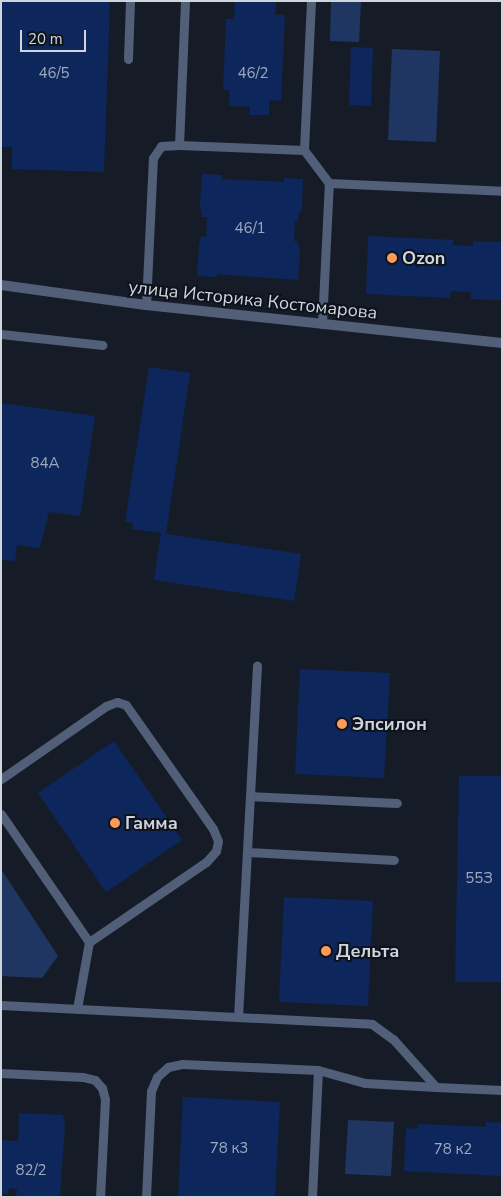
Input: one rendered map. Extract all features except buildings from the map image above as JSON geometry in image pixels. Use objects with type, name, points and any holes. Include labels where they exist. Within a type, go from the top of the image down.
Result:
[{"type":"street","name":"улица Историка Костомарова","points":[[1,285],[146,305],[502,343]]},
{"type":"lane","points":[[128,59],[130,1]]},
{"type":"lane","points":[[178,145],[185,1]]},
{"type":"lane","points":[[311,1],[304,150],[329,183],[322,324]]},
{"type":"lane","points":[[146,305],[153,158],[161,146],[304,150]]},
{"type":"lane","points":[[329,183],[502,191]]},
{"type":"lane","points":[[1,334],[102,345]]},
{"type":"lane","points":[[238,1017],[257,666]]},
{"type":"lane","points":[[1,779],[117,702],[126,705],[133,713],[213,829],[218,841],[216,851],[206,862],[89,942]]},
{"type":"lane","points":[[250,796],[397,803]]},
{"type":"lane","points":[[1,814],[89,942],[77,1009]]},
{"type":"lane","points":[[247,852],[394,860]]},
{"type":"lane","points":[[1,1005],[372,1024],[393,1039],[436,1087]]},
{"type":"lane","points":[[146,1197],[151,1091],[157,1077],[168,1067],[182,1064],[318,1070],[366,1083],[502,1090]]},
{"type":"lane","points":[[312,1197],[318,1070]]},
{"type":"lane","points":[[1,1073],[83,1077],[95,1080],[102,1088],[105,1099],[100,1197]]},
{"type":"shaded area","points":[[331,1],[361,1],[359,42],[330,41]]},
{"type":"shaded area","points":[[392,49],[440,51],[436,142],[388,140]]},
{"type":"shaded area","points":[[1,869],[58,956],[42,978],[1,976]]},
{"type":"shaded area","points":[[348,1120],[394,1122],[391,1176],[345,1174]]},
{"type":"place","name":"Ozon","points":[[392,258]]},
{"type":"place","name":"Эпсилон","points":[[342,724]]},
{"type":"place","name":"Гамма","points":[[115,823]]},
{"type":"place","name":"Дельта","points":[[326,951]]}]
